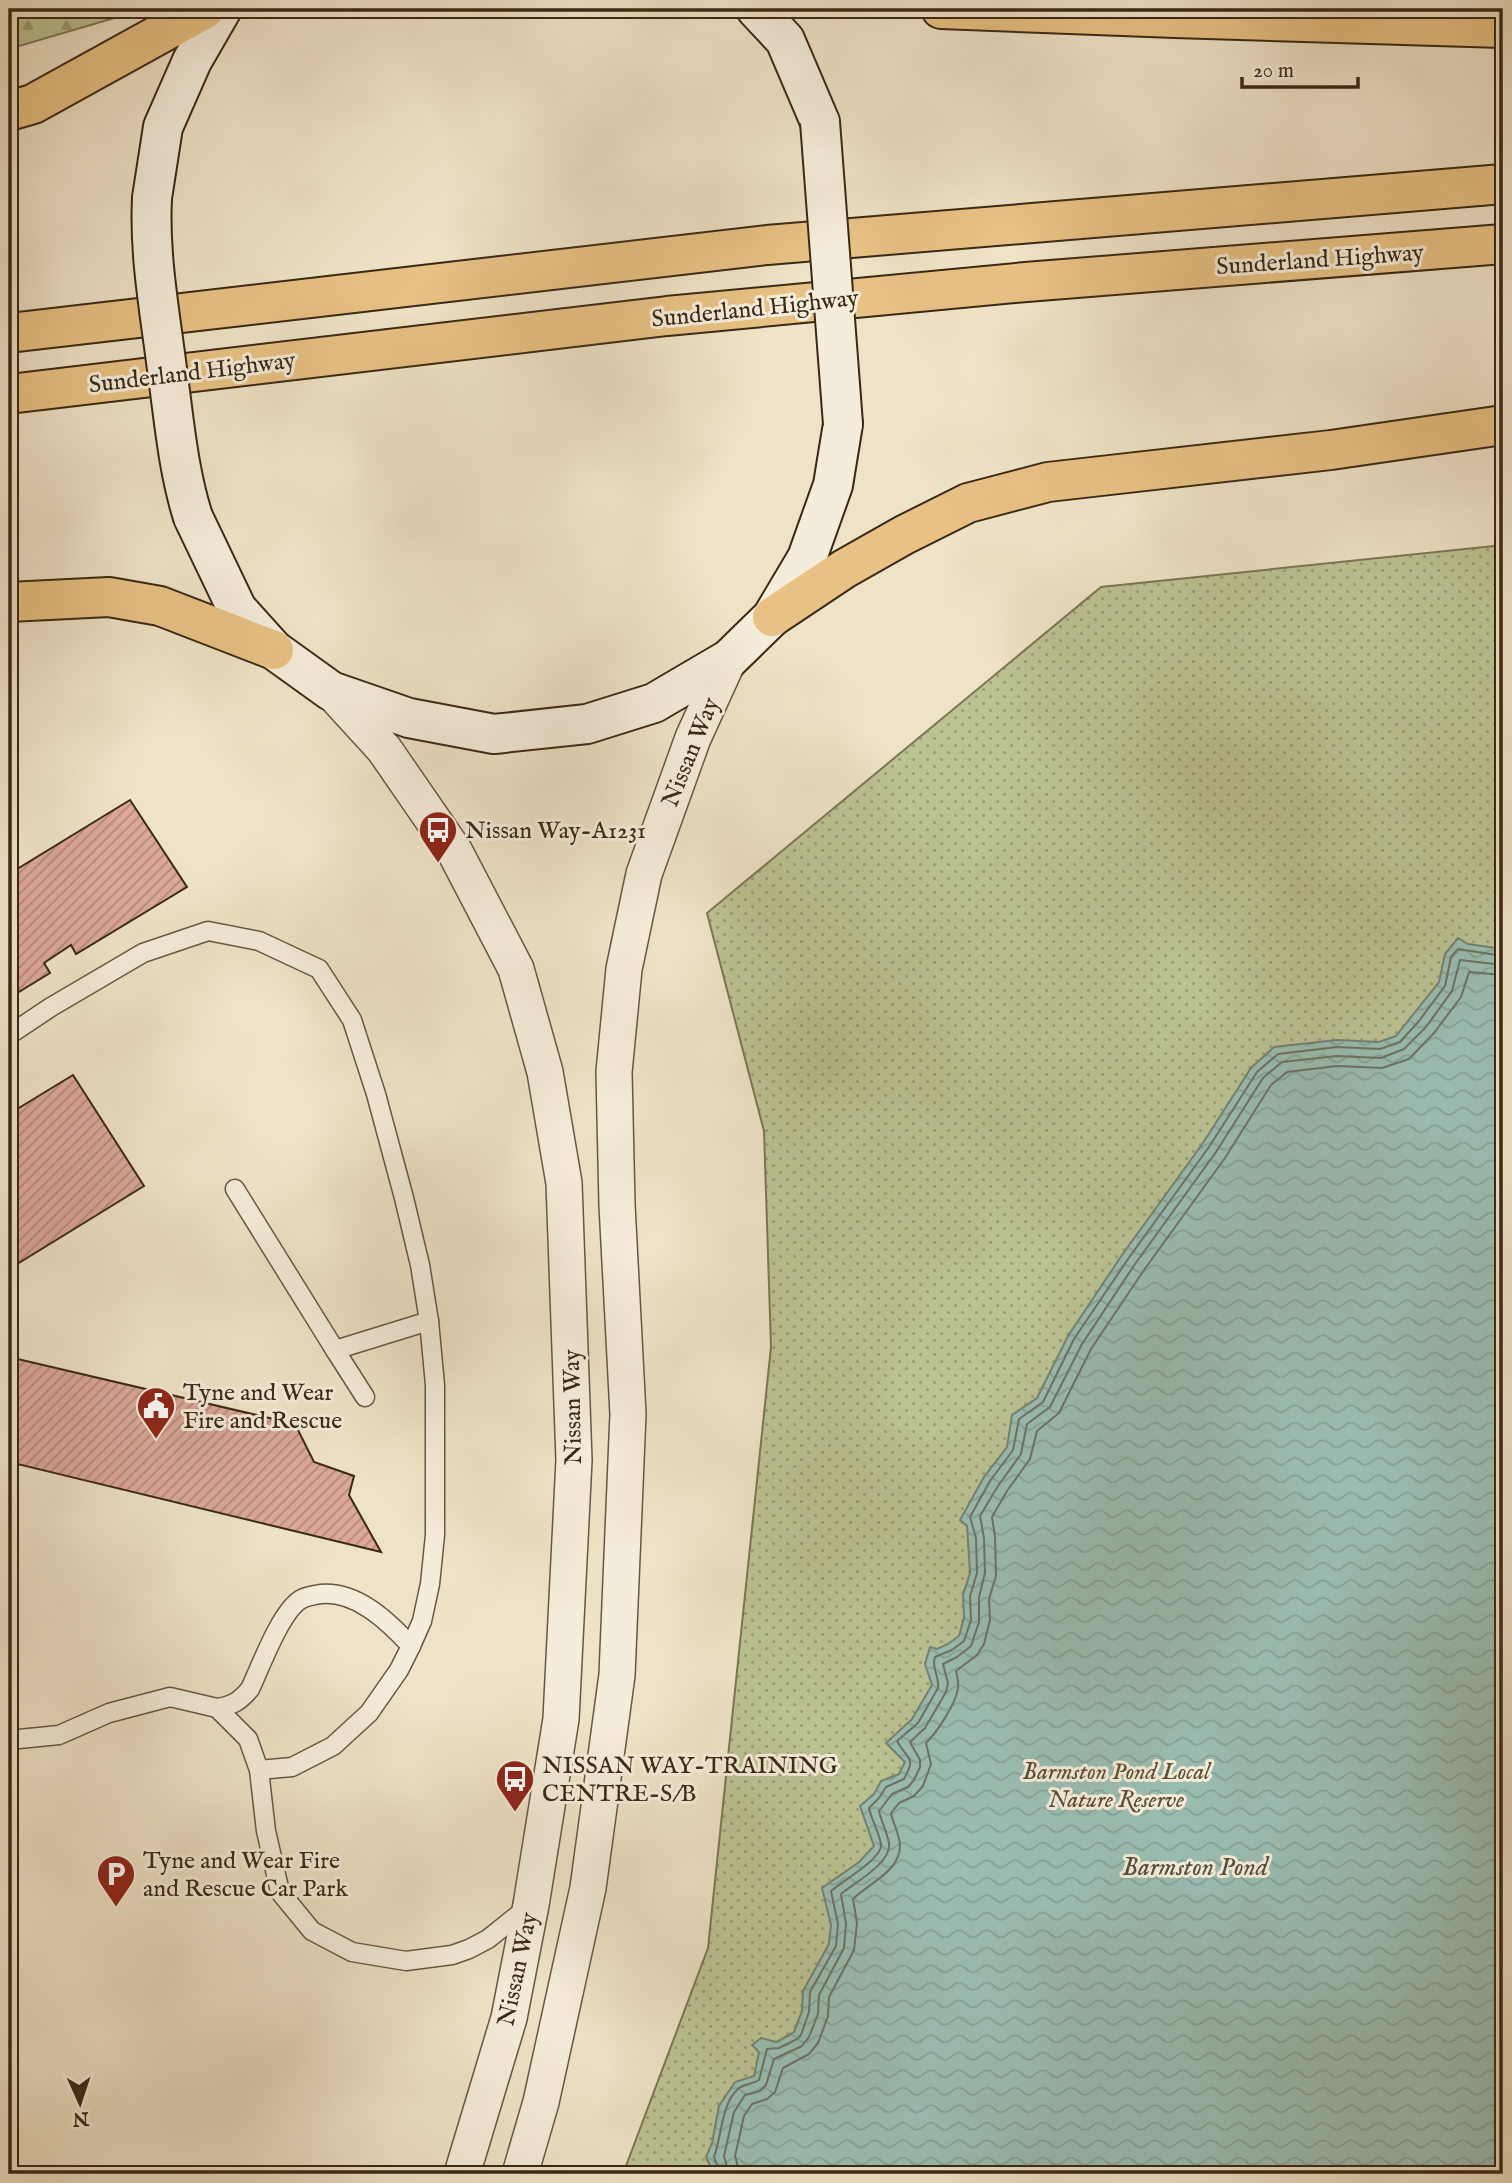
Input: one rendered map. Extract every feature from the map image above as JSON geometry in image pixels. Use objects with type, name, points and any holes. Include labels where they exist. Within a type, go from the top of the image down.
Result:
[{"type":"highway","points":[[9,111],[33,104],[205,9]]},
{"type":"highway","points":[[941,9],[1503,27]]},
{"type":"highway","points":[[9,333],[767,245],[1503,184]]},
{"type":"highway","name":"Sunderland Highway","points":[[9,394],[681,315],[1039,281],[1503,244]]},
{"type":"highway","points":[[772,617],[844,569],[968,503],[1048,482],[1318,452],[1503,425]]},
{"type":"highway","points":[[9,602],[109,597],[160,606],[274,650]]},
{"type":"street","points":[[222,9],[191,61],[163,127],[152,198],[151,224],[166,357],[183,485],[194,517],[237,610],[274,650],[331,691],[408,718],[494,734],[587,724],[654,703],[729,659],[772,617],[807,558],[833,485],[843,424],[820,122],[785,40],[755,9]]},
{"type":"street","name":"Nissan Way","points":[[520,2174],[541,2102],[588,1888],[617,1675],[628,1414],[617,1205],[614,1072],[624,969],[644,874],[693,738],[729,659]]},
{"type":"street","name":"Nissan Way","points":[[331,691],[384,748],[455,852],[516,969],[545,1072],[564,1183],[575,1460],[561,1719],[531,1905],[509,2018],[462,2174]]},
{"type":"lane","points":[[9,1035],[143,953],[208,931],[258,941],[319,969],[352,1020],[376,1094],[420,1265],[429,1321],[435,1385],[435,1535],[430,1584],[422,1622],[411,1646],[399,1670],[369,1713],[333,1746],[292,1767],[259,1770]]},
{"type":"lane","points":[[235,1189],[365,1397]]},
{"type":"lane","points":[[335,1350],[429,1321]]},
{"type":"lane","points":[[9,1740],[60,1735],[109,1713],[170,1697],[217,1708],[232,1706],[250,1689],[284,1617],[301,1599],[327,1593],[351,1600],[390,1623],[411,1646]]},
{"type":"lane","points":[[217,1708],[248,1739],[259,1770],[266,1831],[280,1892],[312,1931],[352,1952],[406,1961],[453,1955],[469,1949],[488,1939],[531,1905]]},
{"type":"green space","points":[[9,9],[130,9],[125,15],[9,49]]},
{"type":"green space","name":"Barmston Pond Local Nature Reserve","points":[[1503,545],[1503,2174],[623,2174],[708,1948],[771,1347],[764,1131],[707,913],[1101,587]]},
{"type":"water","name":"Barmston Pond","points":[[1458,938],[1468,944],[1503,949],[1503,2174],[713,2172],[706,2157],[712,2143],[719,2106],[735,2082],[754,2076],[759,2052],[752,2045],[761,2038],[776,2042],[794,2032],[802,2011],[803,1991],[829,1944],[831,1925],[822,1888],[859,1862],[874,1846],[860,1806],[874,1794],[881,1781],[899,1774],[905,1762],[886,1743],[912,1719],[932,1685],[925,1664],[930,1647],[937,1649],[959,1636],[964,1618],[963,1595],[970,1573],[967,1526],[960,1520],[984,1477],[1007,1447],[1012,1415],[1037,1398],[1068,1336],[1122,1255],[1203,1143],[1251,1068],[1274,1047],[1337,1040],[1379,1042],[1396,1036],[1439,982],[1445,954]]},
{"type":"building","points":[[130,800],[187,887],[76,954],[71,945],[44,963],[50,973],[9,998],[9,874]]},
{"type":"building","points":[[73,1075],[144,1186],[9,1269],[9,1114]]},
{"type":"building","name":"Tyne and Wear Fire and Rescue","points":[[9,1357],[295,1424],[314,1462],[354,1476],[349,1495],[381,1552],[13,1463],[9,1455]]},
{"type":"place","name":"Nissan Way-A1231","points":[[438,864]]},
{"type":"place","name":"Tyne and Wear Fire and Rescue","points":[[156,1440]]},
{"type":"place","name":"NISSAN WAY-TRAINING CENTRE-S/B","points":[[515,1813]]},
{"type":"place","name":"Tyne and Wear Fire and Rescue Car Park","points":[[116,1908]]}]
